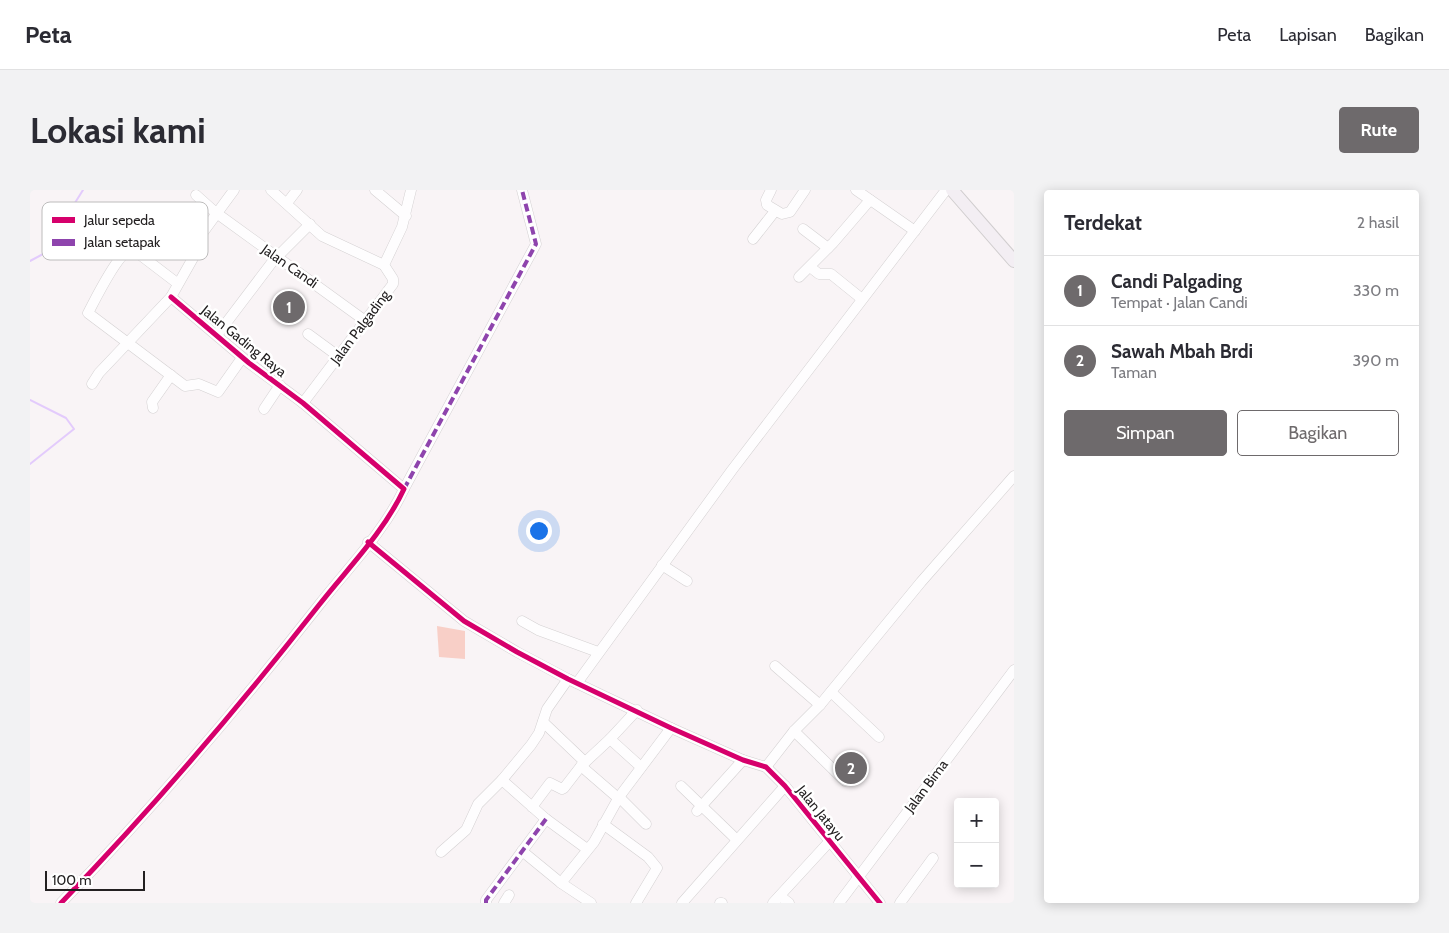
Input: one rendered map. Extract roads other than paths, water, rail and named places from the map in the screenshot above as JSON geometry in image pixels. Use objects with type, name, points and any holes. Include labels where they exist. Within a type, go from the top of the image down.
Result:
[{"type":"main road","points":[[952,190],[1014,261]]},
{"type":"street","points":[[208,224],[215,212],[234,190]]},
{"type":"street","points":[[271,190],[322,236],[384,265],[406,216],[411,190]]},
{"type":"street","points":[[286,203],[297,190]]},
{"type":"street","points":[[375,190],[406,216]]},
{"type":"street","points":[[61,903],[180,774],[297,633],[396,504],[535,247],[536,241],[522,190]]},
{"type":"street","points":[[771,190],[766,200],[767,205],[774,211],[782,214],[790,212],[805,190]]},
{"type":"street","points":[[856,190],[914,231]]},
{"type":"street","points":[[441,852],[466,830],[478,804],[502,780],[531,746],[547,709],[598,652],[862,299],[946,190]]},
{"type":"street","name":"Jalan Candi","points":[[196,195],[204,202]]},
{"type":"street","points":[[799,277],[828,248],[870,200]]},
{"type":"street","name":"Jalan Candi","points":[[208,206],[364,320]]},
{"type":"street","points":[[753,239],[774,211]]},
{"type":"street","points":[[217,335],[277,257],[310,224]]},
{"type":"street","points":[[803,229],[828,248]]},
{"type":"street","points":[[120,260],[88,313],[130,342],[185,386],[199,384],[218,392],[242,358]]},
{"type":"street","points":[[147,260],[177,283]]},
{"type":"street","points":[[92,384],[99,373],[171,297],[191,260]]},
{"type":"street","name":"Jalan Palgading","points":[[303,403],[392,284],[393,279],[384,265]]},
{"type":"street","points":[[810,266],[819,274],[831,274],[862,299]]},
{"type":"street","name":"Jalan Gading Raya","points":[[171,297],[242,358],[303,403],[404,490]]},
{"type":"street","points":[[308,334],[338,356]]},
{"type":"street","points":[[153,408],[152,402],[171,375]]},
{"type":"street","points":[[264,409],[280,385]]},
{"type":"street","points":[[368,542],[464,620],[572,681],[637,710],[670,728],[743,760],[766,767],[794,731],[820,705],[921,582],[1014,476]]},
{"type":"street","points":[[662,565],[687,581]]},
{"type":"street","points":[[522,621],[538,630],[598,652]]},
{"type":"street","points":[[775,666],[820,705]]},
{"type":"street","name":"Jalan Bima","points":[[839,903],[857,876],[1014,670]]},
{"type":"street","points":[[831,692],[878,737]]},
{"type":"street","points":[[532,807],[550,782],[564,788],[583,764],[637,710]]},
{"type":"street","points":[[543,722],[583,764],[646,824]]},
{"type":"street","points":[[561,883],[587,849],[619,798],[670,728]]},
{"type":"street","points":[[794,731],[845,781]]},
{"type":"street","points":[[610,739],[641,767]]},
{"type":"street","points":[[699,808],[743,760]]},
{"type":"street","name":"Jalan Jatayu","points":[[766,767],[785,786],[880,903]]},
{"type":"street","points":[[502,780],[532,807],[587,849]]},
{"type":"street","points":[[681,786],[699,808],[736,839]]},
{"type":"street","points":[[682,903],[736,839],[785,786]]},
{"type":"street","points":[[486,903],[486,900],[546,818]]},
{"type":"street","points":[[603,824],[648,857],[658,868],[636,903]]},
{"type":"street","points":[[788,903],[776,900],[830,842]]},
{"type":"street","points":[[522,851],[561,883],[591,903]]},
{"type":"street","points":[[900,903],[933,858]]},
{"type":"waterway","points":[[76,202],[83,190]]},
{"type":"waterway","points":[[30,261],[42,255]]},
{"type":"waterway","points":[[30,400],[66,418],[74,429],[30,464]]},
{"type":"place","name":"Candi Palgading","points":[[289,307]]},
{"type":"place","name":"Sawah Mbah Brdi","points":[[851,768]]}]
